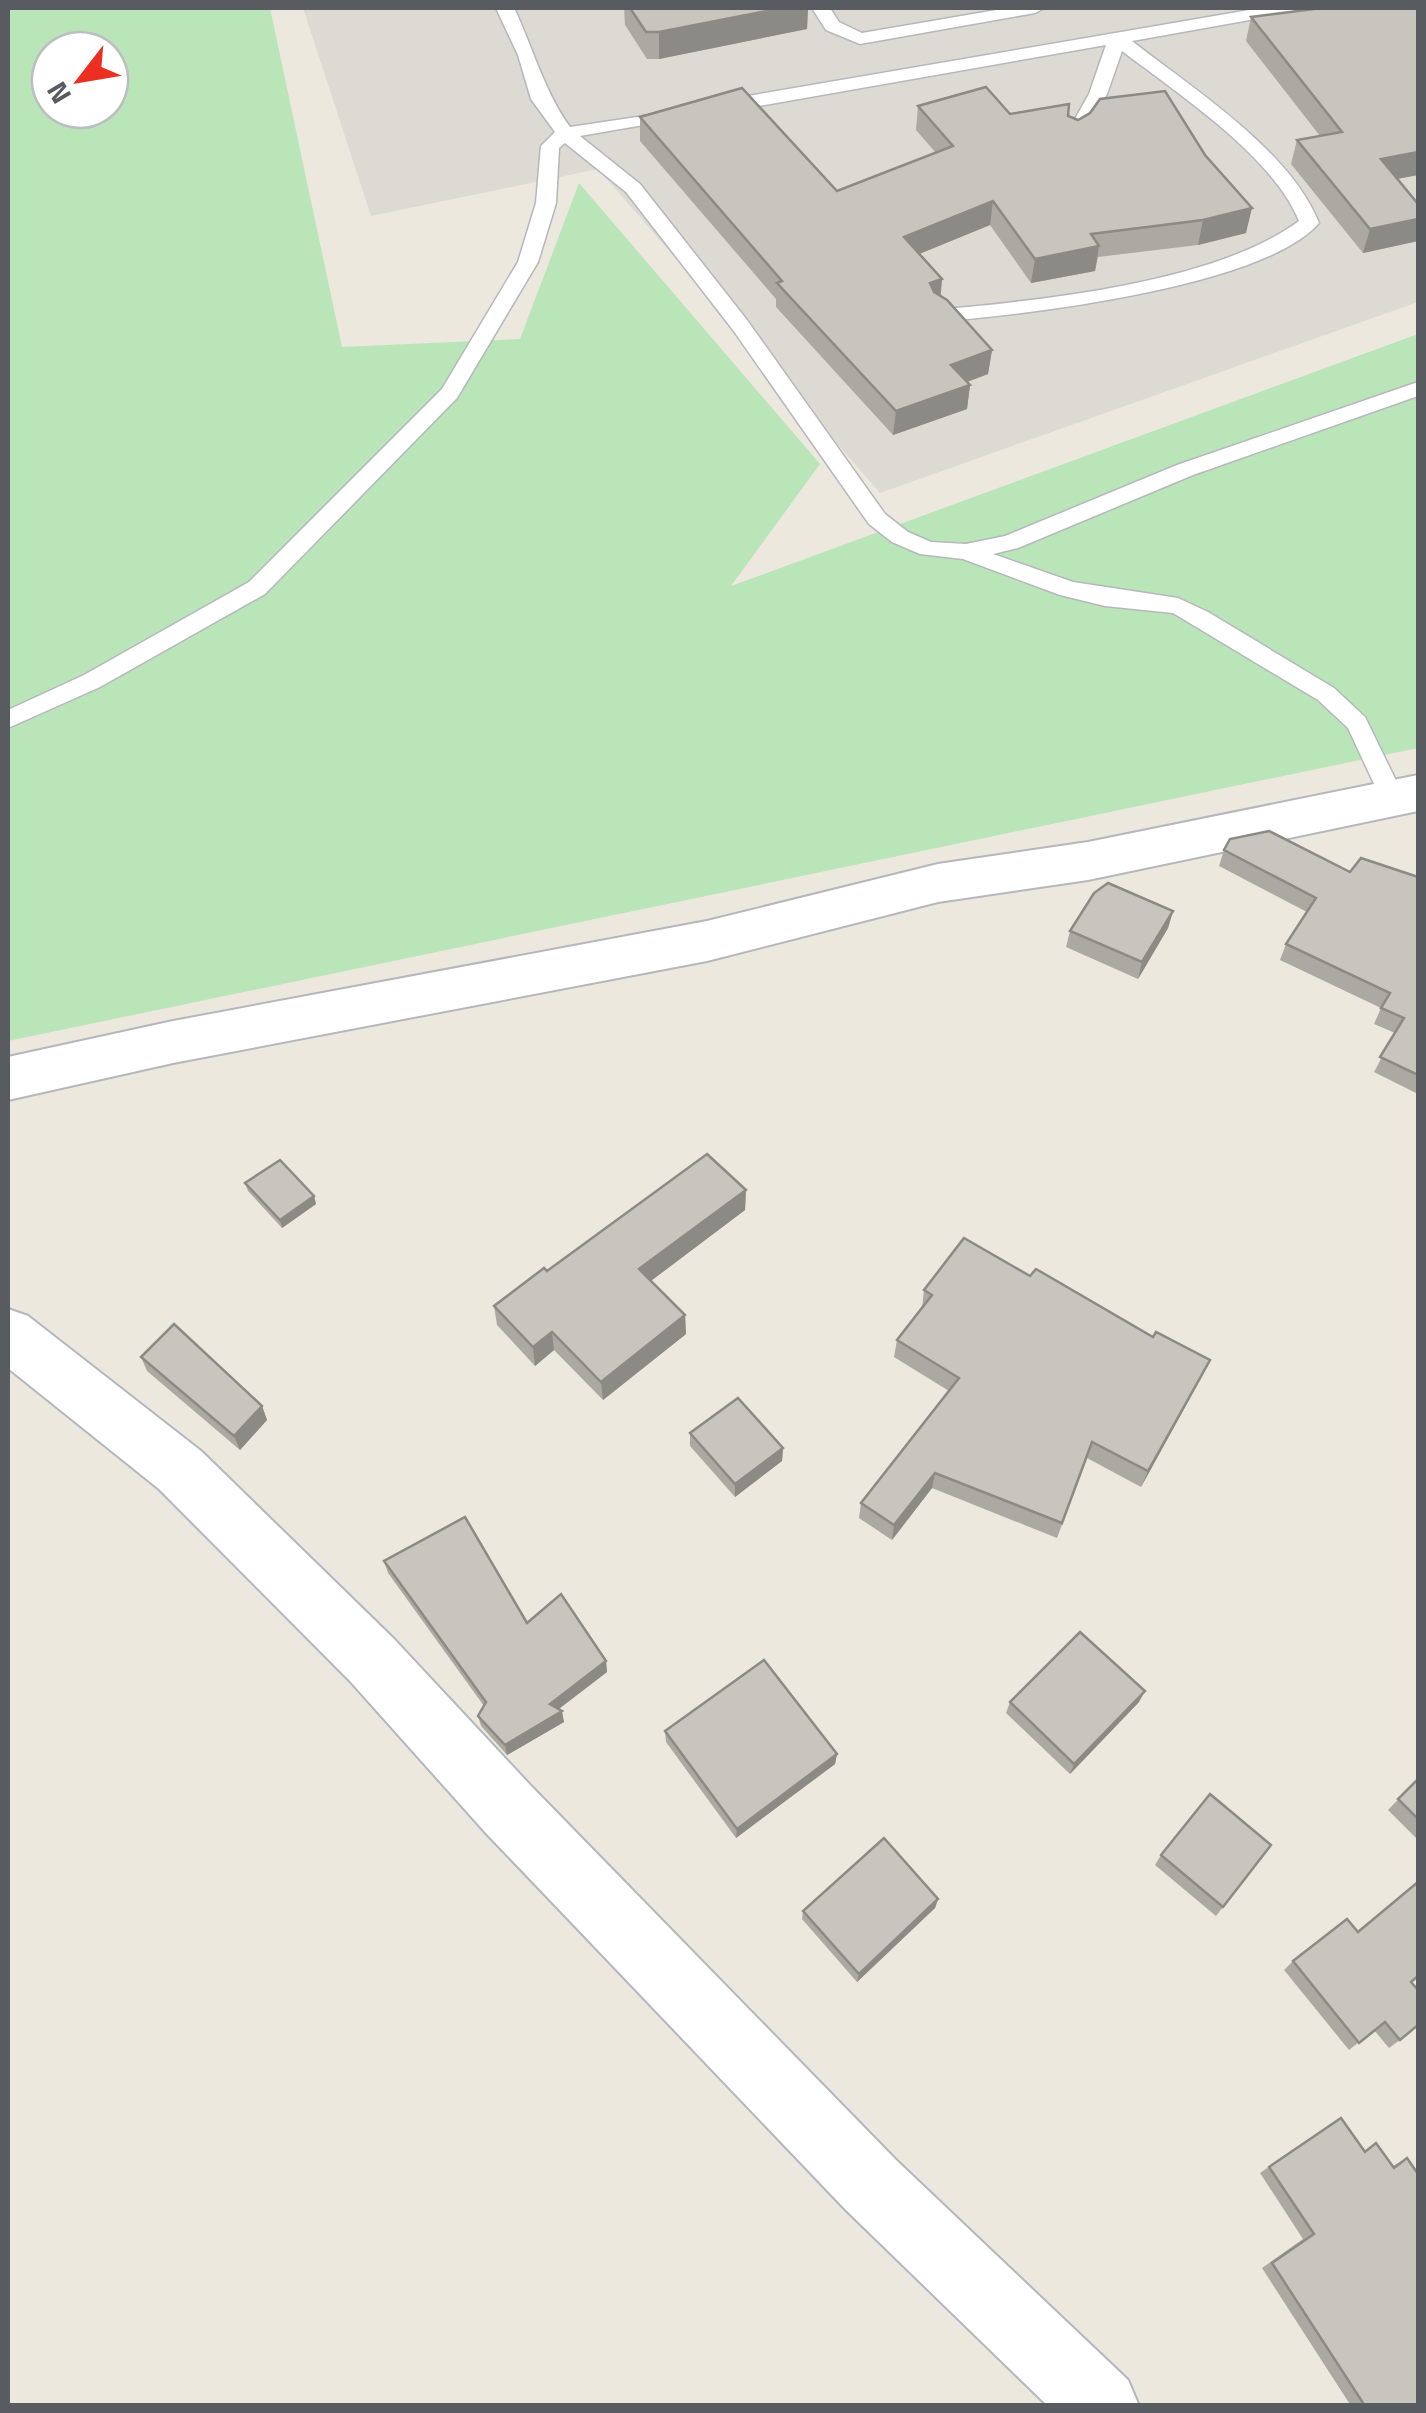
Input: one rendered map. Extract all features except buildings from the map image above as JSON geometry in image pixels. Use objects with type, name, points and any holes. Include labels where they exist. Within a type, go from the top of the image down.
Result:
[{"type":"street","points":[[8,1079],[173,1042],[707,941],[938,883],[1088,861],[1410,803]]},
{"type":"street","points":[[8,1334],[180,1470],[372,1660],[508,1809],[871,2185],[1102,2406]]},
{"type":"lane","points":[[505,8],[540,98],[565,133],[633,188],[740,325],[878,519],[900,537],[928,550],[966,552],[1010,544],[1185,470],[1418,388]]},
{"type":"lane","points":[[821,8],[832,26],[860,39],[1034,8]]},
{"type":"lane","points":[[8,720],[92,681],[257,588],[450,393],[528,262],[546,202],[550,146],[565,133],[1289,8]]},
{"type":"lane","points":[[1075,135],[1098,94],[1117,38]]},
{"type":"lane","points":[[945,315],[1041,306],[1207,269],[1254,255],[1295,236],[1309,224],[1304,204],[1288,185],[1216,118],[1117,38]]},
{"type":"lane","points":[[966,552],[1068,589],[1105,598],[1178,606],[1200,618],[1326,694],[1357,723],[1410,803]]},
{"type":"shaded area","points":[[303,8],[1418,8],[1418,302],[880,493],[598,169],[371,216]]},
{"type":"green space","points":[[8,8],[270,8],[342,347],[520,339],[579,183],[820,464],[731,586],[1418,334],[1418,748],[8,1041]]}]
